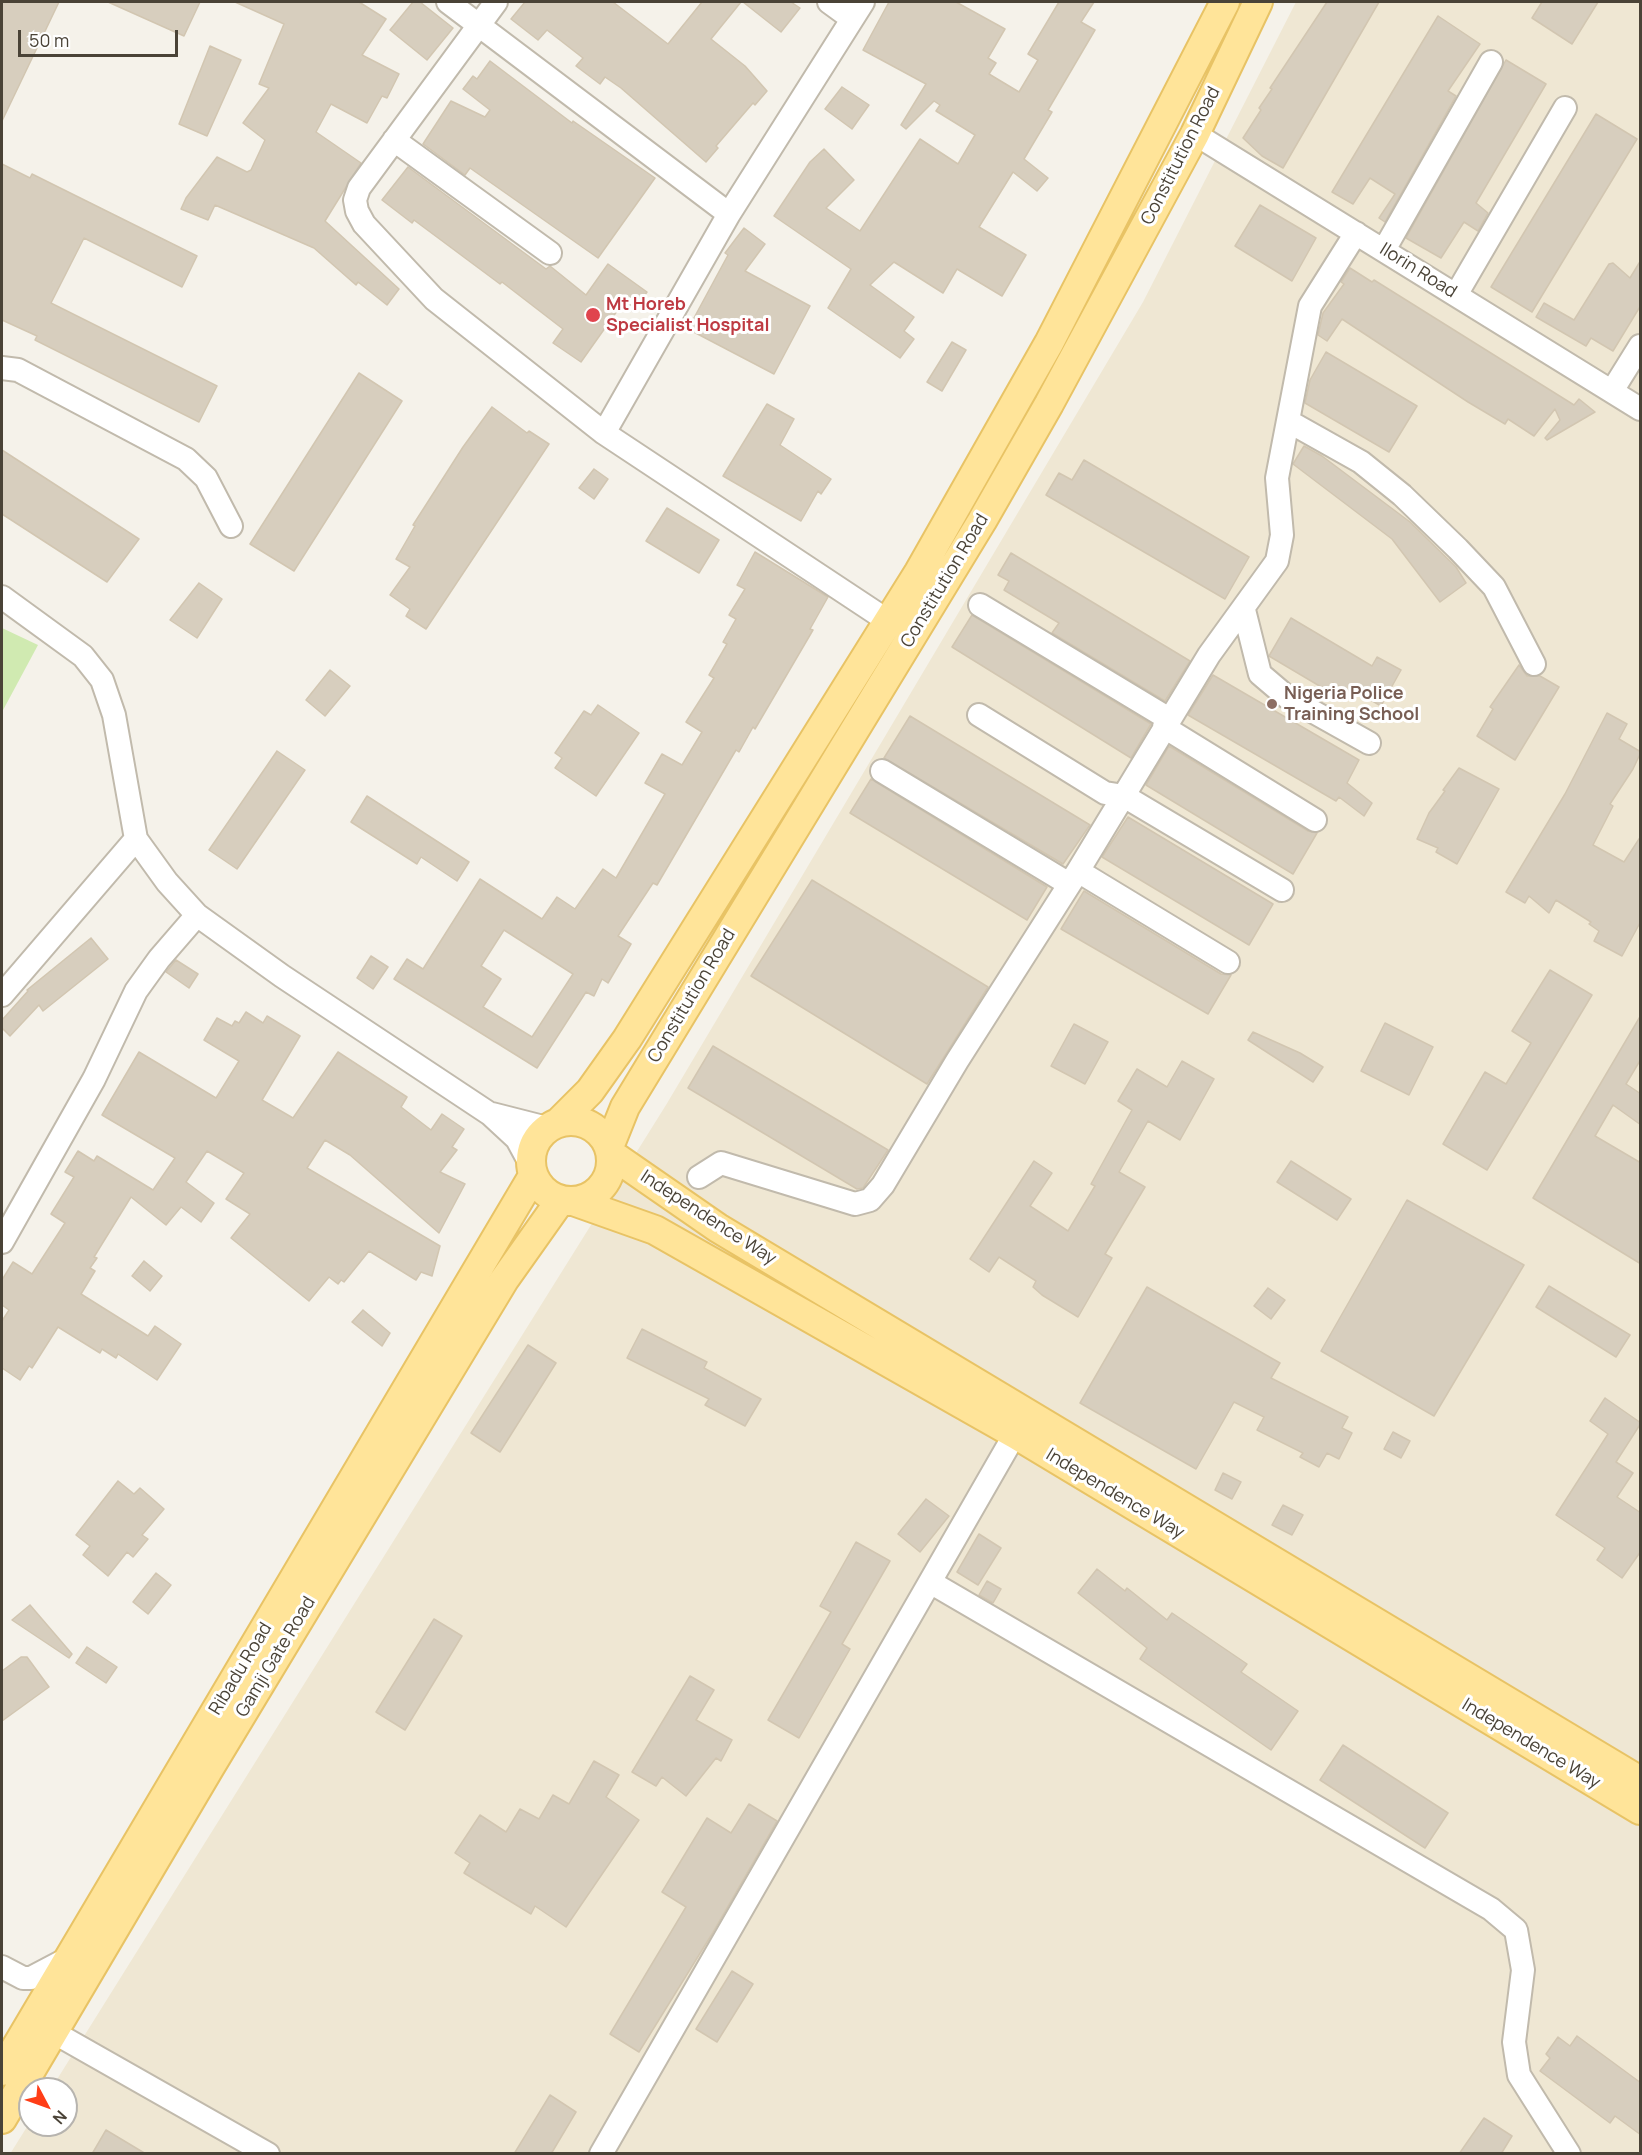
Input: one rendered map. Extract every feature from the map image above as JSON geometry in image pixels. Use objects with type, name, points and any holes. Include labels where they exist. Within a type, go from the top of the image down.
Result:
[{"type":"main road","name":"Constitution Road","points":[[553,1125],[607,1070],[888,621],[983,463],[1049,343],[1225,2]]},
{"type":"main road","name":"Constitution Road","points":[[610,1151],[625,1107],[988,511],[1103,307],[1195,134],[1258,2]]},
{"type":"main road","points":[[571,1120],[594,1128],[610,1151],[610,1170],[604,1185],[591,1196],[568,1201],[548,1196],[531,1170],[534,1144],[553,1125],[571,1120]]},
{"type":"main road","name":"Independence Way","points":[[610,1151],[718,1228],[1641,1781]]},
{"type":"main road","name":"Ribadu Road","points":[[2,2071],[480,1267],[531,1170]]},
{"type":"main road","name":"Independence Way","points":[[568,1201],[655,1230],[1015,1434],[1641,1810]]},
{"type":"main road","name":"Gamji Gate Road","points":[[2,2119],[210,1767],[504,1280],[568,1201]]},
{"type":"street","points":[[448,2],[729,214]]},
{"type":"street","points":[[496,2],[359,188],[356,200],[357,211],[364,224],[434,299],[604,433],[888,621]]},
{"type":"street","points":[[604,433],[729,214],[857,10],[829,2]]},
{"type":"street","points":[[1384,250],[1491,62]]},
{"type":"street","points":[[1456,295],[1565,108]]},
{"type":"street","name":"Ilorin Road","points":[[1195,134],[1641,408]]},
{"type":"street","points":[[394,140],[550,252]]},
{"type":"street","points":[[699,1177],[721,1163],[825,1197],[855,1204],[870,1200],[883,1185],[957,1061],[1074,878],[1209,655],[1244,610],[1277,561],[1282,535],[1278,478],[1310,306],[1356,233]]},
{"type":"street","points":[[1612,391],[1641,346]]},
{"type":"street","points":[[2,368],[18,370],[186,459],[206,478],[231,526]]},
{"type":"street","points":[[1288,421],[1361,462],[1402,495],[1458,549],[1494,587],[1534,664]]},
{"type":"street","points":[[2,597],[83,656],[102,680],[114,715],[136,839],[167,882],[197,915],[282,976],[490,1114],[517,1139],[531,1170]]},
{"type":"street","points":[[980,605],[1316,820]]},
{"type":"street","points":[[1244,610],[1260,674],[1287,697],[1369,742]]},
{"type":"street","points":[[979,715],[1105,793],[1124,796],[1282,890]]},
{"type":"street","points":[[882,771],[1228,962]]},
{"type":"street","points":[[2,995],[136,839]]},
{"type":"street","points":[[2,1242],[94,1079],[136,991],[159,959],[197,915]]},
{"type":"street","points":[[490,1114],[553,1125]]},
{"type":"street","points":[[601,2154],[1015,1434]]},
{"type":"street","points":[[930,1582],[1491,1910],[1516,1930],[1523,1970],[1514,2042],[1519,2075],[1569,2154]]},
{"type":"street","points":[[2,1966],[23,1978],[31,1978],[69,1958]]},
{"type":"street","points":[[53,2032],[268,2154]]},
{"type":"shaded area","name":"Nigeria Police Training School","points":[[1296,2],[1640,2],[1640,2153],[10,2154],[21,2137],[78,2137],[78,2077],[58,2077],[666,1105],[1143,302]]},
{"type":"green space","points":[[2,628],[38,645],[2,712]]},
{"type":"building","points":[[2,2],[59,2],[2,121]]},
{"type":"building","points":[[108,2],[200,2],[184,36]]},
{"type":"building","points":[[235,2],[359,2],[386,19],[362,55],[399,74],[387,98],[382,96],[367,123],[331,104],[316,132],[361,163],[325,221],[399,289],[387,305],[358,282],[356,285],[314,248],[215,205],[208,220],[181,209],[186,198],[217,157],[247,172],[251,170],[265,140],[243,123],[269,88],[259,84],[284,24]]},
{"type":"building","points":[[413,2],[420,2],[453,28],[427,60],[390,30]]},
{"type":"building","points":[[525,2],[613,2],[668,44],[702,2],[741,2],[711,39],[745,66],[767,91],[755,105],[753,103],[716,146],[718,148],[706,162],[621,88],[605,77],[600,84],[576,66],[583,58],[547,30],[538,40],[511,19]]},
{"type":"building","points":[[743,2],[791,2],[800,8],[781,32]]},
{"type":"building","points":[[889,2],[956,2],[1005,29],[988,58],[996,63],[989,74],[1019,92],[1038,60],[1028,54],[1059,2],[1094,2],[1081,22],[1095,30],[1048,110],[1052,112],[1024,159],[1048,178],[1037,191],[1013,172],[979,227],[1026,255],[1002,296],[957,269],[943,293],[894,262],[870,285],[914,317],[904,331],[914,339],[900,358],[828,308],[851,269],[774,216],[810,162],[824,149],[854,180],[826,208],[860,231],[920,139],[958,164],[975,135],[936,111],[940,105],[934,101],[906,129],[901,125],[926,84],[863,50]]},
{"type":"building","points":[[1327,2],[1379,2],[1283,168],[1262,156],[1243,138],[1261,110],[1259,108],[1272,89],[1270,88]]},
{"type":"building","points":[[1542,2],[1598,2],[1572,44],[1532,18]]},
{"type":"building","points":[[1438,16],[1480,44],[1448,91],[1456,96],[1385,222],[1379,218],[1395,194],[1370,178],[1353,204],[1332,192]]},
{"type":"building","points":[[210,46],[241,60],[207,136],[179,124]]},
{"type":"building","points":[[1506,60],[1546,84],[1476,203],[1488,213],[1478,231],[1464,222],[1441,258],[1406,238]]},
{"type":"building","points":[[490,61],[572,123],[573,121],[655,178],[598,258],[470,168],[465,175],[423,144],[451,101],[485,117],[490,110],[463,89],[473,76],[477,79]]},
{"type":"building","points":[[842,87],[869,105],[852,129],[825,109]]},
{"type":"building","points":[[1596,114],[1637,139],[1532,312],[1491,287]]},
{"type":"building","points":[[2,164],[30,178],[32,174],[197,256],[182,287],[84,238],[51,303],[217,386],[199,422],[35,340],[37,336],[2,320]]},
{"type":"building","points":[[408,167],[546,269],[550,266],[586,295],[608,264],[647,292],[633,312],[622,304],[581,362],[553,343],[563,329],[502,282],[500,284],[414,220],[412,223],[382,200]]},
{"type":"building","points":[[1260,205],[1316,238],[1292,281],[1235,246]]},
{"type":"building","points":[[744,228],[765,244],[745,271],[810,306],[774,374],[688,329],[728,255],[725,253]]},
{"type":"building","points":[[1641,260],[1641,305],[1613,351],[1591,338],[1586,346],[1536,317],[1544,303],[1574,320],[1609,264],[1613,263],[1630,278]]},
{"type":"building","points":[[1350,268],[1372,282],[1374,280],[1574,405],[1579,399],[1595,412],[1547,440],[1545,438],[1560,420],[1555,409],[1534,436],[1508,419],[1505,424],[1468,402],[1342,319],[1327,341],[1318,335],[1323,313],[1344,284],[1341,282]]},
{"type":"building","points":[[952,342],[966,350],[942,391],[927,382]]},
{"type":"building","points":[[1326,352],[1417,406],[1389,452],[1305,403],[1310,380]]},
{"type":"building","points":[[359,373],[402,401],[294,571],[250,544]]},
{"type":"building","points":[[767,404],[794,419],[780,445],[831,479],[821,494],[818,491],[801,521],[723,476]]},
{"type":"building","points":[[492,407],[527,433],[529,431],[549,444],[426,629],[406,616],[410,609],[390,595],[410,567],[396,559],[415,526],[413,525],[463,447]]},
{"type":"building","points":[[1304,446],[1322,456],[1410,522],[1456,567],[1466,583],[1440,602],[1392,539],[1293,464]]},
{"type":"building","points":[[2,450],[139,539],[107,582],[2,514]]},
{"type":"building","points":[[1084,460],[1249,557],[1225,599],[1046,495],[1059,473],[1072,480]]},
{"type":"building","points":[[594,469],[608,479],[594,499],[579,488]]},
{"type":"building","points":[[667,508],[719,540],[699,573],[646,541]]},
{"type":"building","points":[[755,552],[828,597],[810,629],[813,630],[755,729],[753,727],[739,752],[736,750],[657,885],[653,883],[618,936],[631,944],[608,983],[602,979],[594,996],[586,992],[537,1068],[394,979],[407,959],[423,969],[480,879],[542,919],[557,897],[575,909],[603,869],[616,878],[665,794],[645,783],[662,754],[682,765],[702,732],[686,722],[714,678],[709,675],[727,644],[723,642],[736,619],[729,615],[745,589],[737,585]],"holes":[[[504,930],[573,974],[532,1037],[483,1007],[501,979],[481,966]]]},
{"type":"building","points":[[1011,553],[1190,661],[1165,701],[1052,633],[1059,623],[1004,590],[1009,581],[998,575]]},
{"type":"building","points":[[199,583],[222,599],[197,638],[170,620]]},
{"type":"building","points":[[972,615],[1151,724],[1131,758],[952,647]]},
{"type":"building","points":[[1291,618],[1372,666],[1377,657],[1401,670],[1381,706],[1350,688],[1348,691],[1333,683],[1328,691],[1269,656]]},
{"type":"building","points":[[1519,665],[1527,676],[1540,676],[1559,687],[1515,760],[1477,736],[1493,709],[1490,707]]},
{"type":"building","points":[[330,670],[350,686],[325,716],[306,700]]},
{"type":"building","points":[[1213,675],[1359,760],[1347,783],[1372,803],[1364,816],[1339,797],[1336,801],[1188,715]]},
{"type":"building","points":[[598,705],[639,733],[596,796],[555,768],[562,758],[555,753],[584,711],[591,715]]},
{"type":"building","points":[[1607,713],[1627,724],[1619,739],[1641,752],[1633,769],[1610,804],[1613,806],[1593,845],[1624,862],[1641,836],[1641,921],[1622,956],[1594,941],[1599,931],[1589,924],[1591,922],[1556,900],[1549,913],[1529,896],[1525,903],[1506,892],[1565,794]]},
{"type":"building","points":[[910,716],[1090,825],[1063,864],[884,758]]},
{"type":"building","points":[[1169,746],[1308,831],[1317,833],[1293,874],[1146,785]]},
{"type":"building","points":[[277,751],[305,770],[237,869],[209,850]]},
{"type":"building","points":[[1459,768],[1499,789],[1457,864],[1436,852],[1438,848],[1417,839],[1429,813]]},
{"type":"building","points":[[871,779],[1047,887],[1027,920],[850,813]]},
{"type":"building","points":[[367,796],[469,862],[457,881],[421,857],[417,864],[351,822]]},
{"type":"building","points":[[1128,817],[1273,904],[1249,945],[1102,857]]},
{"type":"building","points":[[812,880],[988,987],[927,1084],[751,976]]},
{"type":"building","points":[[1084,891],[1221,974],[1231,975],[1208,1014],[1061,929]]},
{"type":"building","points":[[91,938],[108,959],[43,1011],[39,1005],[10,1036],[2,1028],[2,1020],[27,990]]},
{"type":"building","points":[[371,956],[388,967],[373,989],[357,978]]},
{"type":"building","points":[[176,960],[198,974],[189,988],[166,972]]},
{"type":"building","points":[[1550,970],[1592,995],[1487,1170],[1443,1144],[1485,1072],[1506,1084],[1531,1043],[1512,1031]]},
{"type":"building","points":[[246,1012],[263,1023],[267,1016],[300,1036],[262,1100],[293,1118],[338,1052],[407,1097],[401,1107],[431,1130],[442,1114],[464,1129],[452,1147],[457,1150],[440,1172],[465,1184],[439,1233],[350,1155],[325,1140],[307,1168],[440,1246],[432,1276],[421,1272],[416,1280],[369,1251],[344,1282],[341,1280],[338,1284],[329,1277],[309,1301],[231,1238],[250,1214],[226,1199],[244,1173],[207,1151],[186,1182],[214,1203],[201,1222],[181,1207],[166,1225],[131,1197],[94,1257],[97,1258],[90,1268],[95,1271],[81,1294],[148,1336],[155,1326],[181,1344],[157,1380],[118,1354],[116,1358],[102,1349],[100,1353],[58,1327],[32,1368],[29,1366],[20,1380],[2,1368],[2,1321],[9,1310],[2,1305],[2,1280],[13,1262],[32,1274],[65,1223],[51,1214],[74,1177],[65,1172],[78,1151],[94,1161],[97,1156],[153,1190],[175,1158],[102,1115],[139,1052],[216,1098],[239,1061],[204,1040],[217,1018],[232,1026],[235,1021],[239,1023]]},
{"type":"building","points":[[1641,1015],[1641,1059],[1626,1084],[1641,1094],[1641,1125],[1613,1105],[1595,1136],[1641,1163],[1641,1264],[1533,1198]]},
{"type":"building","points":[[1385,1023],[1433,1047],[1409,1095],[1361,1071]]},
{"type":"building","points":[[1074,1024],[1108,1042],[1085,1084],[1051,1066]]},
{"type":"building","points":[[1253,1032],[1300,1053],[1323,1067],[1313,1082],[1248,1040]]},
{"type":"building","points":[[713,1046],[888,1150],[863,1188],[857,1189],[688,1088]]},
{"type":"building","points":[[1182,1061],[1214,1079],[1180,1140],[1148,1121],[1119,1172],[1145,1187],[1105,1254],[1112,1258],[1078,1317],[1042,1295],[1033,1287],[1036,1281],[999,1257],[989,1272],[970,1259],[1034,1161],[1052,1173],[1030,1206],[1068,1231],[1095,1186],[1091,1184],[1132,1110],[1118,1101],[1137,1069],[1167,1087]]},
{"type":"building","points":[[1291,1161],[1351,1199],[1337,1220],[1277,1182]]},
{"type":"building","points":[[1407,1200],[1524,1265],[1434,1416],[1321,1351]]},
{"type":"building","points":[[144,1261],[162,1276],[150,1291],[132,1276]]},
{"type":"building","points":[[1549,1286],[1630,1335],[1616,1357],[1536,1307]]},
{"type":"building","points":[[1147,1287],[1280,1363],[1271,1378],[1348,1417],[1342,1428],[1352,1433],[1339,1459],[1327,1453],[1319,1467],[1300,1457],[1303,1453],[1257,1430],[1264,1417],[1234,1402],[1196,1469],[1080,1403]]},
{"type":"building","points":[[1268,1288],[1285,1300],[1271,1319],[1254,1306]]},
{"type":"building","points":[[363,1310],[390,1333],[382,1346],[352,1322]]},
{"type":"building","points":[[642,1329],[707,1362],[704,1368],[761,1399],[745,1426],[705,1405],[709,1399],[627,1358]]},
{"type":"building","points":[[528,1345],[556,1363],[500,1452],[471,1433]]},
{"type":"building","points":[[1605,1398],[1641,1423],[1616,1462],[1633,1473],[1617,1497],[1641,1513],[1641,1551],[1622,1578],[1597,1560],[1605,1548],[1556,1515],[1608,1434],[1590,1421]]},
{"type":"building","points":[[1393,1432],[1410,1441],[1401,1458],[1384,1449]]},
{"type":"building","points":[[1223,1473],[1241,1482],[1232,1499],[1215,1490]]},
{"type":"building","points":[[118,1481],[134,1494],[140,1488],[164,1509],[142,1535],[148,1539],[133,1557],[127,1552],[108,1576],[83,1555],[90,1546],[76,1535]]},
{"type":"building","points":[[926,1499],[949,1516],[920,1552],[898,1534]]},
{"type":"building","points":[[1283,1505],[1303,1515],[1292,1535],[1272,1525]]},
{"type":"building","points":[[979,1534],[1001,1548],[978,1585],[957,1572]]},
{"type":"building","points":[[856,1542],[890,1561],[842,1644],[850,1649],[799,1738],[768,1720],[831,1612],[820,1606]]},
{"type":"building","points":[[1097,1569],[1125,1591],[1127,1588],[1167,1620],[1172,1613],[1247,1664],[1241,1672],[1298,1711],[1271,1750],[1140,1659],[1147,1648],[1078,1593]]},
{"type":"building","points":[[156,1573],[171,1585],[148,1614],[133,1602]]},
{"type":"building","points":[[987,1581],[1001,1589],[993,1603],[979,1595]]},
{"type":"building","points":[[30,1605],[72,1654],[69,1658],[12,1620]]},
{"type":"building","points":[[434,1619],[462,1636],[405,1730],[376,1712]]},
{"type":"building","points":[[87,1647],[117,1667],[106,1683],[76,1663]]},
{"type":"building","points":[[21,1657],[27,1657],[49,1687],[2,1721],[2,1671]]},
{"type":"building","points":[[690,1676],[714,1690],[696,1720],[732,1740],[721,1761],[716,1758],[686,1796],[662,1777],[656,1786],[632,1772]]},
{"type":"building","points":[[1343,1745],[1448,1813],[1425,1848],[1320,1780]]},
{"type":"building","points":[[594,1761],[619,1775],[606,1797],[639,1820],[566,1927],[535,1906],[531,1914],[464,1873],[470,1863],[455,1853],[480,1815],[506,1832],[520,1809],[539,1819],[553,1795],[569,1804]]},
{"type":"building","points":[[749,1804],[777,1821],[712,1934],[639,2052],[610,2034],[686,1907],[662,1892],[707,1818],[731,1833]]},
{"type":"building","points":[[732,1971],[753,1984],[717,2042],[696,2029]]},
{"type":"building","points":[[1577,2036],[1641,2083],[1641,2135],[1615,2116],[1610,2123],[1540,2071],[1550,2058],[1546,2054],[1558,2037],[1570,2046]]},
{"type":"building","points":[[550,2095],[576,2112],[551,2154],[514,2154]]},
{"type":"building","points":[[1484,2118],[1512,2136],[1501,2154],[1459,2154]]},
{"type":"building","points":[[106,2130],[146,2154],[92,2154]]},
{"type":"place","name":"Mt Horeb Specialist Hospital","points":[[593,315]]},
{"type":"place","name":"Nigeria Police Training School","points":[[1272,704]]}]
